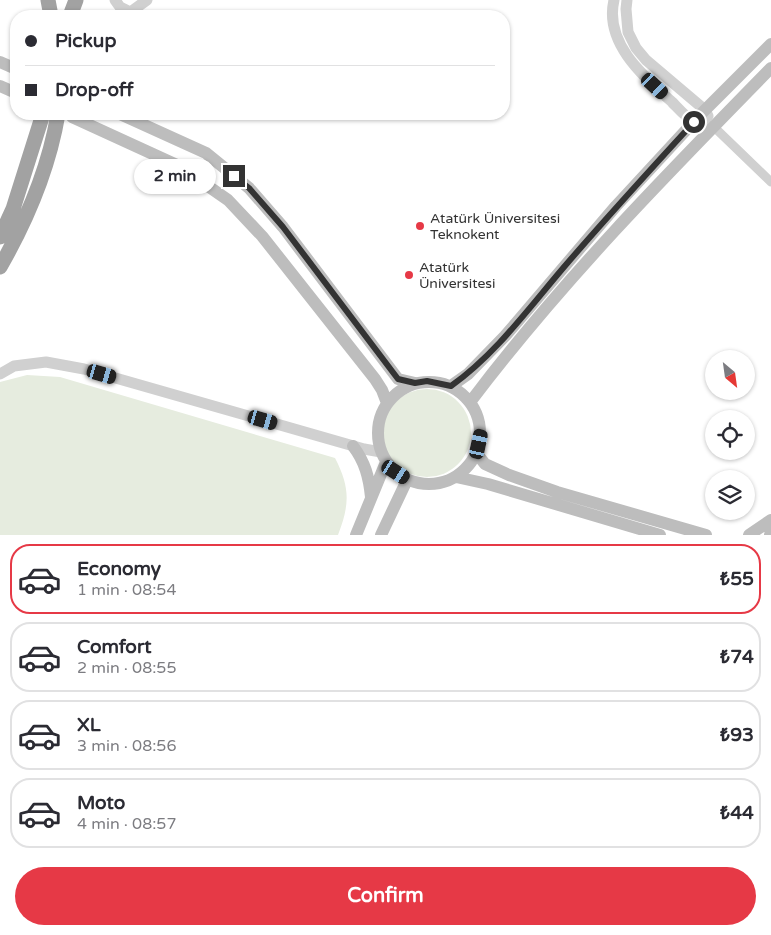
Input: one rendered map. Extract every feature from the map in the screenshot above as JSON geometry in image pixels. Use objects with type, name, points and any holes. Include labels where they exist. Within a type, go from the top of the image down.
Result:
[{"type":"highway","points":[[0,237],[13,209],[41,120]]},
{"type":"highway","points":[[0,267],[36,194],[64,120]]},
{"type":"main road","points":[[451,386],[468,374],[504,336],[616,206],[705,110],[771,44]]},
{"type":"main road","points":[[471,402],[606,239],[771,68]]},
{"type":"main road","points":[[74,120],[179,166],[228,200],[262,236],[375,379],[387,403]]},
{"type":"main road","points":[[133,120],[206,153],[249,188],[283,227],[398,379],[415,383]]},
{"type":"main road","points":[[427,381],[451,386],[462,392],[471,402],[479,417],[481,434],[477,454],[469,466],[456,477],[440,483],[424,484],[407,480],[396,472],[384,457],[378,441],[380,418],[387,403],[404,388],[415,383],[427,381]]},
{"type":"main road","points":[[353,446],[368,472],[371,500]]},
{"type":"main road","points":[[477,454],[485,464],[509,475],[557,492],[706,535]]},
{"type":"main road","points":[[356,535],[371,500],[384,457]]},
{"type":"main road","points":[[456,477],[488,484],[655,534]]},
{"type":"main road","points":[[381,535],[407,480]]},
{"type":"main road","points":[[749,535],[771,520]]},
{"type":"main road","points":[[770,535],[771,531]]},
{"type":"street","points":[[115,0],[120,7],[133,9],[146,0]]},
{"type":"street","points":[[614,0],[612,20],[620,46],[655,86],[694,122],[714,127]]},
{"type":"street","points":[[627,0],[628,32],[636,48],[646,60],[705,110],[714,127],[771,182]]},
{"type":"street","points":[[0,374],[14,366],[46,362],[84,369],[353,446],[384,457]]},
{"type":"shaded area","points":[[27,375],[60,377],[335,458],[346,487],[347,496],[345,514],[338,535],[0,535],[0,382]]},
{"type":"shaded area","points":[[427,389],[444,393],[458,402],[467,416],[471,433],[467,450],[458,464],[444,473],[427,477],[410,473],[396,464],[387,450],[383,433],[387,416],[396,402],[410,393]]},
{"type":"place","name":"Atatürk Üniversitesi Teknokent","points":[[420,226]]},
{"type":"place","name":"Atatürk Üniversitesi","points":[[409,275]]},
{"type":"route","points":[[234,176],[249,188],[283,227],[398,379],[406,382],[427,381],[451,386],[468,374],[504,336],[616,206],[694,122]]}]
